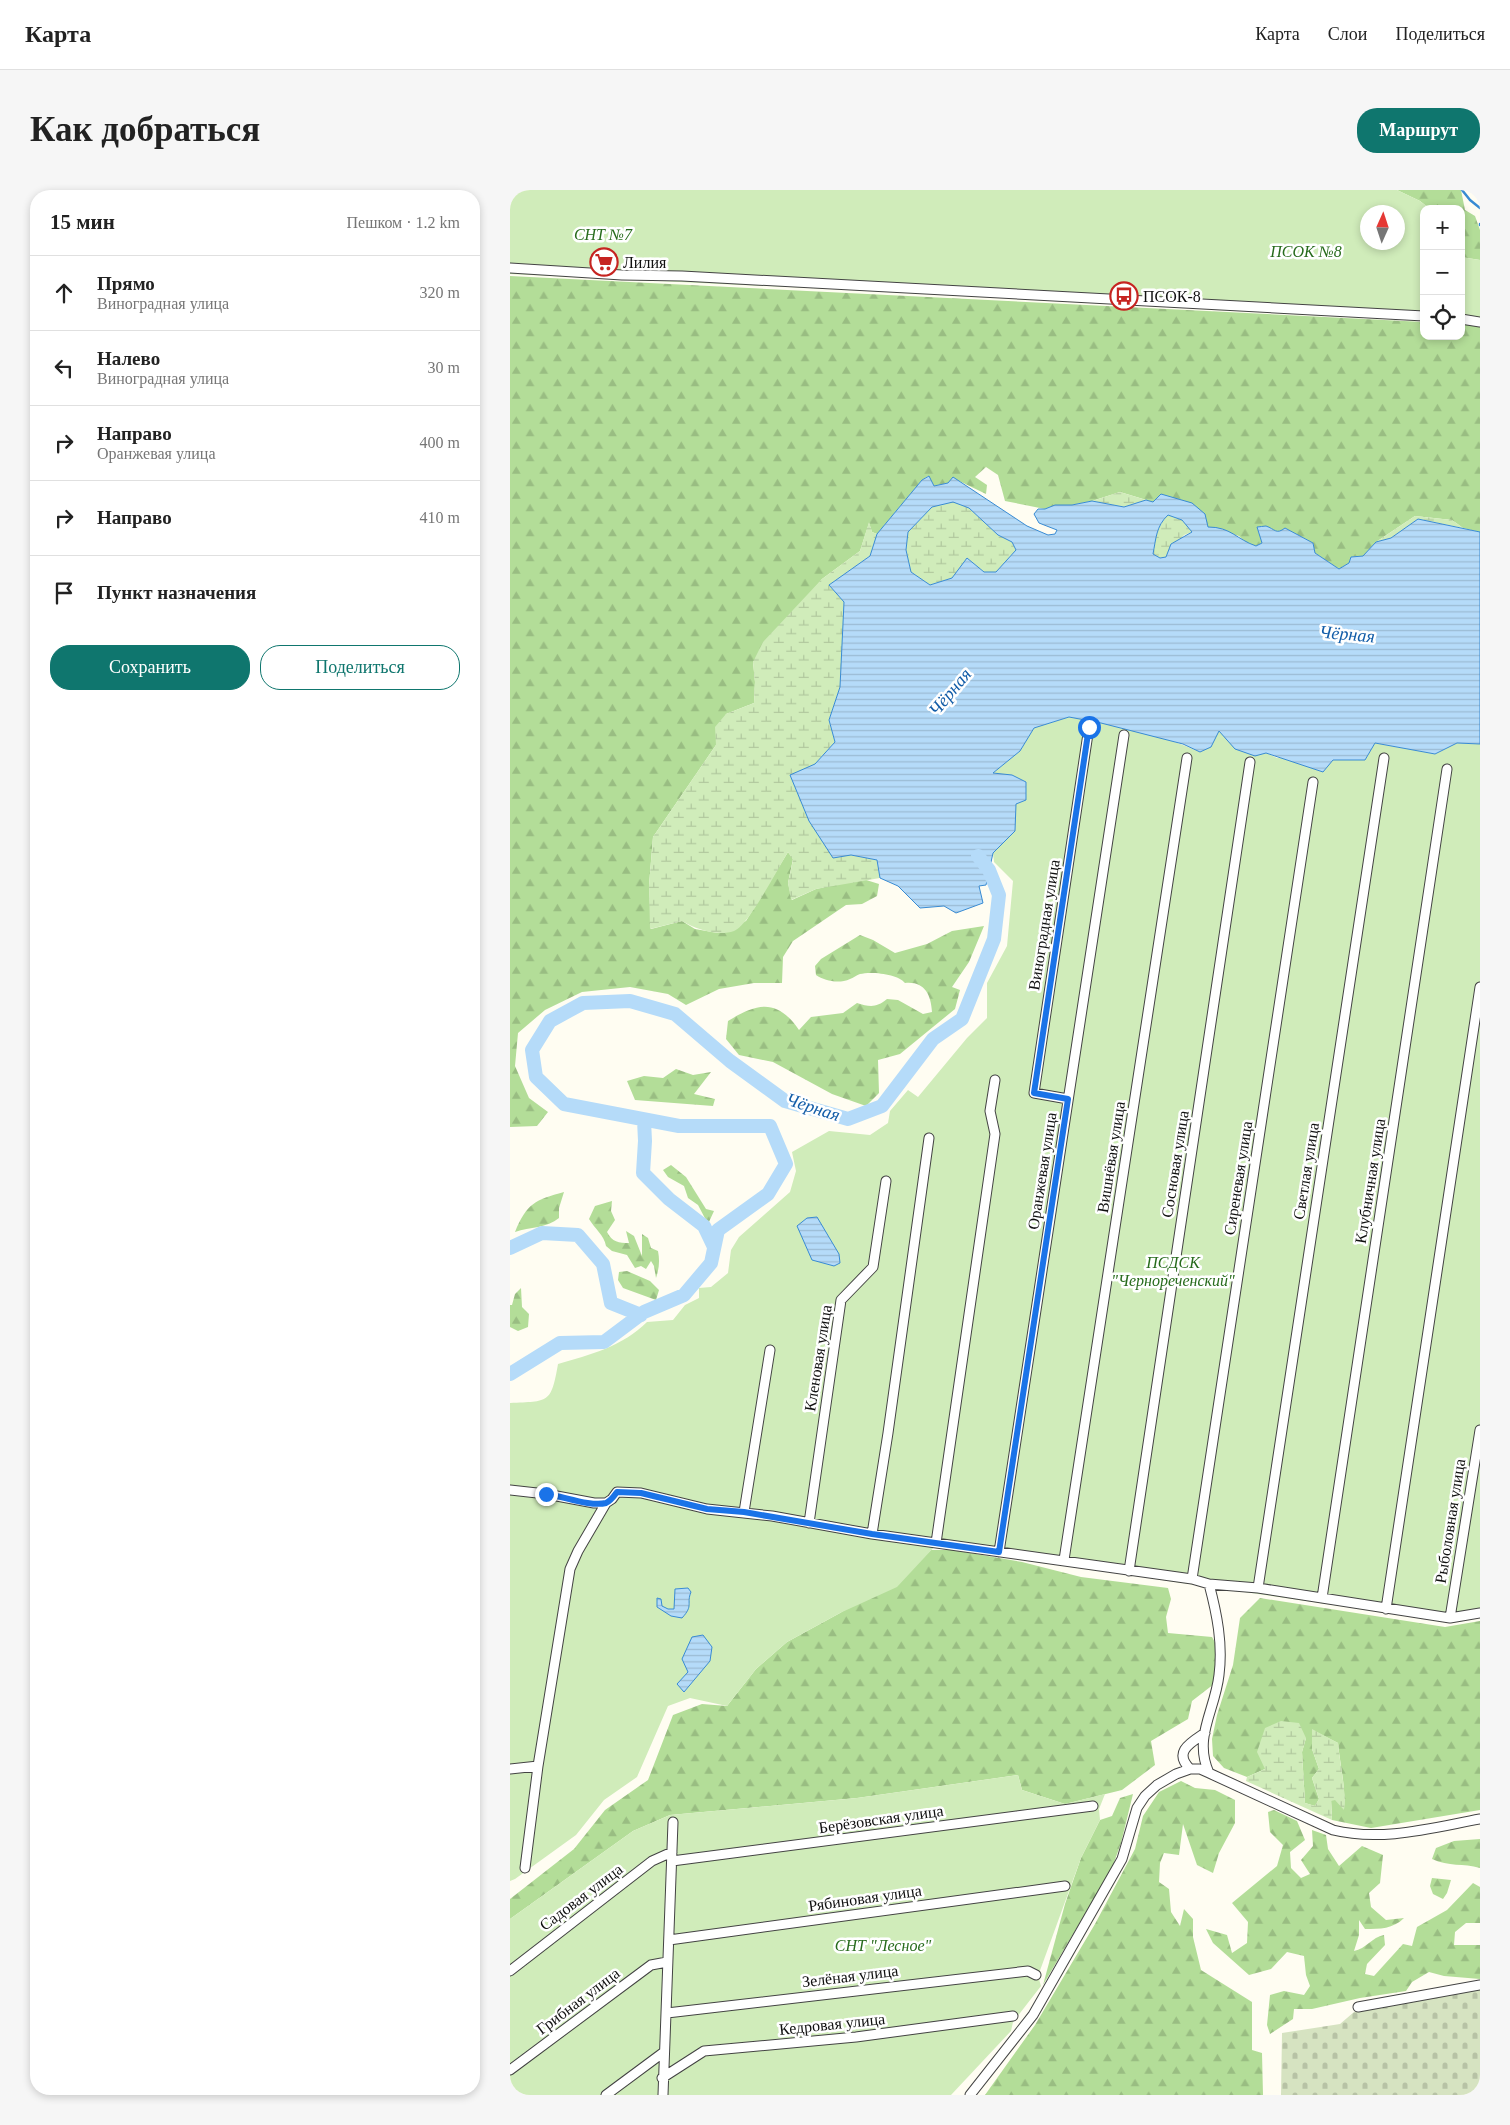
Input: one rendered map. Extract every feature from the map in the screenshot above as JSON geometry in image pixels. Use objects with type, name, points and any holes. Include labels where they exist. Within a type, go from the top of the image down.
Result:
[{"type":"street","points":[[510,268],[1420,316]]},
{"type":"street","points":[[1465,319],[1480,318]]},
{"type":"street","points":[[1465,319],[1480,322]]},
{"type":"street","name":"Виноградная улица","points":[[1068,1099],[1034,1093],[1089,727]]},
{"type":"street","name":"Оранжевая улица","points":[[999,1552],[1124,735]]},
{"type":"street","name":"Вишнёвая улица","points":[[1064,1560],[1187,758]]},
{"type":"street","name":"Светлая улица","points":[[1258,1588],[1384,758]]},
{"type":"street","name":"Сосновая улица","points":[[1129,1571],[1250,762]]},
{"type":"street","name":"Клубничная улица","points":[[1322,1598],[1447,769]]},
{"type":"street","name":"Сиреневая улица","points":[[1192,1579],[1313,782]]},
{"type":"street","points":[[1386,1609],[1480,987]]},
{"type":"street","points":[[936,1542],[995,1134],[990,1110],[995,1080]]},
{"type":"street","points":[[872,1534],[929,1138]]},
{"type":"street","name":"Кленовая улица","points":[[809,1523],[841,1300],[873,1267],[886,1181]]},
{"type":"street","points":[[744,1512],[770,1350]]},
{"type":"street","name":"Рыболовная улица","points":[[1450,1618],[1480,1430]]},
{"type":"street","points":[[510,1490],[546,1494],[580,1501],[606,1503]]},
{"type":"street","points":[[525,1868],[538,1766],[570,1569],[578,1551],[606,1503],[617,1492],[641,1493],[707,1509],[744,1512],[872,1534],[1064,1560],[1192,1579],[1209,1584],[1258,1588],[1450,1618],[1480,1613]]},
{"type":"street","points":[[1209,1584],[1217,1614],[1221,1660],[1219,1678],[1202,1750],[1210,1773]]},
{"type":"street","points":[[1190,1769],[1182,1756],[1184,1750],[1190,1743],[1205,1733]]},
{"type":"street","points":[[510,1769],[538,1766]]},
{"type":"street","points":[[970,2095],[1033,2015],[1122,1859],[1137,1808],[1156,1785],[1176,1774],[1190,1769],[1200,1769],[1333,1830],[1353,1835],[1385,1836],[1480,1819]]},
{"type":"street","name":"Берёзовская улица","points":[[672,1857],[1093,1806]]},
{"type":"street","points":[[663,2095],[662,2078],[673,1822]]},
{"type":"street","name":"Садовая улица","points":[[510,1970],[652,1862],[672,1857]]},
{"type":"street","name":"Рябиновая улица","points":[[669,1940],[1065,1886]]},
{"type":"street","name":"Грибная улица","points":[[510,2070],[651,1965],[667,1962]]},
{"type":"street","name":"Зелёная улица","points":[[666,2013],[1028,1971],[1036,1975]]},
{"type":"street","points":[[1358,2006],[1480,1985]]},
{"type":"street","name":"Кедровая улица","points":[[662,2078],[704,2052],[856,2037],[1013,2016]]},
{"type":"street","points":[[606,2095],[664,2052]]},
{"type":"green space","name":"ПСОК №8","points":[[510,190],[1397,190],[1425,205],[1420,205],[1420,317],[1219,310],[1064,300],[510,274]]},
{"type":"green space","points":[[1397,190],[1461,190],[1464,205],[1425,205]]},
{"type":"green space","points":[[1465,210],[1475,216],[1480,230],[1480,260],[1465,258]]},
{"type":"green space","points":[[1465,258],[1480,260],[1480,319],[1465,320]]},
{"type":"green space","points":[[510,276],[1420,322],[1420,340],[1465,340],[1465,324],[1480,325],[1480,532],[1463,528],[1452,520],[1415,516],[1376,542],[1363,556],[1351,557],[1349,563],[1339,569],[1315,553],[1313,543],[1285,528],[1277,532],[1266,526],[1257,527],[1262,543],[1256,546],[1246,543],[1239,536],[1207,527],[1153,502],[1120,492],[1092,501],[1072,505],[1056,505],[1045,509],[1005,501],[998,475],[986,467],[975,477],[987,485],[986,494],[953,478],[948,483],[934,486],[928,476],[922,480],[877,534],[872,532],[869,523],[860,551],[822,579],[753,662],[755,682],[754,703],[726,714],[716,745],[653,837],[649,885],[651,929],[682,921],[695,929],[718,933],[746,921],[788,852],[793,859],[788,883],[792,900],[816,889],[863,879],[879,884],[877,896],[862,904],[846,905],[793,941],[783,957],[782,983],[754,983],[719,989],[686,1005],[668,994],[630,987],[582,992],[545,1010],[518,1033],[515,1066],[529,1098],[548,1112],[537,1126],[510,1127]]},
{"type":"green space","points":[[1120,492],[1146,500],[1124,507],[1092,501]]},
{"type":"green space","points":[[953,501],[969,508],[998,535],[1012,542],[1016,550],[996,572],[984,572],[967,558],[952,578],[930,585],[911,572],[906,550],[908,532],[932,507]]},
{"type":"green space","points":[[1168,515],[1182,520],[1192,532],[1184,535],[1166,557],[1160,558],[1153,554],[1155,543],[1159,528]]},
{"type":"green space","points":[[1415,516],[1452,520],[1463,528],[1418,519],[1391,538],[1376,542]]},
{"type":"green space","points":[[869,522],[872,532],[877,534],[870,556],[829,585],[844,602],[840,687],[829,720],[835,742],[815,764],[851,855],[877,860],[880,878],[816,889],[791,900],[788,883],[793,860],[788,852],[755,908],[740,927],[734,931],[714,933],[682,921],[650,929],[649,885],[653,837],[716,745],[715,727],[726,714],[754,703],[755,682],[753,662],[763,642],[822,579],[860,551]]},
{"type":"green space","name":"ПСДСК \"Чернореченский\"","points":[[1069,717],[1153,735],[1200,752],[1219,730],[1277,758],[1365,760],[1375,743],[1435,754],[1457,743],[1480,744],[1480,1617],[1450,1622],[1175,1582],[937,1544],[897,1587],[840,1613],[787,1642],[756,1669],[727,1706],[690,1698],[668,1706],[637,1777],[604,1800],[576,1835],[510,1881],[510,1403],[533,1402],[546,1398],[553,1387],[558,1364],[606,1349],[638,1330],[647,1322],[673,1320],[685,1305],[699,1298],[699,1288],[711,1287],[728,1273],[731,1250],[739,1237],[790,1192],[796,1171],[792,1152],[829,1131],[870,1135],[888,1123],[890,1111],[908,1090],[918,1097],[967,1038],[987,1018],[987,983],[1007,946],[1013,881],[994,862],[993,853],[1015,831],[1016,804],[1026,799],[1026,782],[1012,775],[992,774],[1020,751],[1034,728]]},
{"type":"green space","points":[[984,926],[969,962],[952,987],[960,990],[955,1009],[900,1054],[878,1060],[879,1093],[866,1106],[832,1094],[773,1062],[739,1055],[726,1039],[728,1021],[748,1010],[757,1008],[775,1008],[791,1020],[799,1030],[811,1017],[843,1013],[857,1003],[873,1006],[887,999],[898,1000],[923,1014],[932,1012],[928,994],[917,984],[905,983],[891,975],[871,973],[860,974],[846,981],[832,981],[816,975],[815,966],[821,959],[860,935],[895,953],[927,944],[952,931]]},
{"type":"green space","points":[[676,1069],[693,1075],[711,1072],[694,1094],[715,1099],[713,1106],[635,1100],[627,1081],[644,1076],[663,1078]]},
{"type":"green space","points":[[671,1165],[686,1177],[706,1209],[714,1211],[708,1224],[698,1205],[688,1198],[684,1186],[668,1177],[663,1170]]},
{"type":"green space","points":[[564,1192],[559,1208],[559,1218],[544,1226],[515,1232],[519,1222],[533,1204]]},
{"type":"green space","points":[[612,1201],[611,1211],[615,1220],[607,1232],[614,1240],[622,1243],[629,1243],[626,1231],[634,1236],[642,1256],[642,1234],[648,1238],[651,1248],[658,1251],[659,1265],[656,1278],[651,1261],[646,1269],[641,1266],[635,1268],[627,1255],[612,1251],[606,1246],[601,1235],[589,1219],[595,1206]]},
{"type":"green space","points":[[627,1271],[650,1281],[659,1290],[656,1300],[623,1288],[618,1280],[619,1272]]},
{"type":"green space","points":[[521,1288],[522,1307],[529,1314],[528,1327],[518,1331],[510,1327],[510,1305],[512,1305],[515,1294]]},
{"type":"green space","points":[[931,1550],[953,1550],[1022,1562],[1081,1577],[1168,1588],[1171,1599],[1166,1617],[1168,1633],[1212,1637],[1218,1648],[1214,1684],[1192,1701],[1188,1719],[1151,1741],[1155,1765],[1122,1790],[1065,1804],[1022,1790],[1018,1775],[857,1798],[670,1815],[633,1831],[510,1919],[510,1899],[574,1849],[605,1810],[648,1780],[673,1715],[702,1704],[727,1706],[756,1669],[787,1642],[840,1613],[914,1566]]},
{"type":"green space","points":[[1260,1598],[1445,1627],[1480,1621],[1480,1810],[1371,1828],[1332,1820],[1331,1798],[1335,1799],[1344,1809],[1344,1784],[1338,1743],[1312,1730],[1312,1749],[1319,1769],[1312,1778],[1319,1799],[1315,1806],[1305,1803],[1302,1752],[1306,1738],[1265,1769],[1247,1777],[1224,1768],[1213,1756],[1212,1739],[1217,1715],[1233,1665],[1240,1618]]},
{"type":"green space","points":[[1281,1721],[1299,1723],[1306,1738],[1302,1752],[1305,1803],[1315,1806],[1319,1799],[1312,1778],[1319,1769],[1312,1749],[1312,1729],[1338,1743],[1344,1785],[1344,1810],[1335,1800],[1331,1801],[1332,1820],[1246,1781],[1247,1777],[1265,1769],[1257,1752],[1265,1728]]},
{"type":"green space","name":"СНТ \"Лесное\"","points":[[1018,1775],[1022,1790],[1065,1804],[1105,1794],[1099,1809],[1100,1820],[1081,1858],[1038,1976],[1041,1986],[1013,2022],[1011,2031],[951,2095],[510,2095],[510,1919],[633,1831],[670,1815],[857,1798]]},
{"type":"green space","points":[[1181,1781],[1195,1788],[1215,1790],[1235,1800],[1235,1823],[1219,1853],[1213,1873],[1197,1865],[1183,1824],[1179,1855],[1164,1853],[1160,1863],[1159,1882],[1169,1889],[1171,1912],[1180,1926],[1184,1909],[1193,1919],[1193,1937],[1201,1970],[1252,2002],[1252,2050],[1262,2053],[1263,2095],[985,2095],[1035,2025],[1095,1924],[1135,1849],[1143,1816],[1159,1792]]},
{"type":"green space","points":[[1133,1794],[1121,1843],[1112,1868],[1043,1985],[1065,1904],[1081,1858],[1100,1820],[1112,1816],[1120,1798]]},
{"type":"green space","points":[[1274,1810],[1297,1821],[1305,1840],[1290,1852],[1291,1868],[1301,1878],[1310,1874],[1301,1860],[1313,1846],[1312,1830],[1326,1835],[1328,1849],[1339,1866],[1362,1846],[1383,1855],[1380,1883],[1369,1893],[1371,1907],[1386,1920],[1404,1918],[1400,1922],[1386,1928],[1376,1929],[1365,1929],[1359,1920],[1359,1935],[1354,1951],[1384,1935],[1385,1945],[1367,1964],[1365,1974],[1374,1976],[1403,1944],[1412,1946],[1417,1927],[1447,1910],[1473,1883],[1480,1887],[1480,1923],[1466,1923],[1455,1932],[1454,1945],[1480,1945],[1480,1979],[1444,1976],[1429,1972],[1412,1982],[1406,1991],[1360,1998],[1312,2009],[1294,2009],[1293,2019],[1270,2034],[1267,2025],[1270,1995],[1284,1991],[1304,1995],[1310,1986],[1306,1975],[1304,1956],[1287,1952],[1271,1969],[1249,1975],[1213,1943],[1206,1929],[1227,1935],[1232,1953],[1247,1943],[1248,1922],[1232,1903],[1277,1866],[1283,1845],[1270,1832],[1268,1812]]},
{"type":"green space","points":[[1480,1839],[1480,1868],[1444,1863],[1432,1859],[1436,1848],[1454,1841]]},
{"type":"green space","points":[[1432,1878],[1451,1880],[1443,1899],[1433,1894],[1430,1886]]},
{"type":"green space","points":[[1480,1987],[1480,2095],[1281,2095],[1282,2033],[1340,2024],[1354,2012]]},
{"type":"water","points":[[929,476],[934,486],[948,483],[953,477],[1027,526],[1048,535],[1055,534],[1057,530],[1039,523],[1034,514],[1038,509],[1092,501],[1124,507],[1146,500],[1153,502],[1161,494],[1192,503],[1205,514],[1208,527],[1228,531],[1256,546],[1262,543],[1257,527],[1266,526],[1277,531],[1285,528],[1313,543],[1315,553],[1339,569],[1349,563],[1351,557],[1363,556],[1376,542],[1391,538],[1418,519],[1480,532],[1480,744],[1457,743],[1435,754],[1375,743],[1365,760],[1333,760],[1323,772],[1266,753],[1255,756],[1235,749],[1219,731],[1211,747],[1200,752],[1183,744],[1101,723],[1069,717],[1034,728],[1020,751],[993,773],[1012,775],[1026,782],[1026,800],[1016,804],[1015,831],[993,853],[986,885],[979,886],[983,903],[956,913],[944,906],[920,908],[898,886],[880,878],[877,860],[851,855],[833,858],[809,821],[790,775],[815,764],[835,742],[829,720],[840,687],[844,602],[829,585],[870,556],[877,534],[922,480]],"holes":[[[953,502],[969,508],[998,535],[1012,542],[1016,550],[996,572],[984,572],[967,558],[952,578],[930,585],[911,572],[906,550],[908,532],[932,507]],[[1168,515],[1182,520],[1192,532],[1171,544],[1166,557],[1160,558],[1153,554],[1155,543],[1159,528]]]},
{"type":"water","points":[[817,1217],[839,1254],[840,1263],[834,1266],[812,1260],[797,1226],[807,1218]]},
{"type":"water","points":[[688,1588],[691,1592],[689,1607],[682,1618],[671,1616],[657,1607],[657,1598],[661,1599],[662,1606],[674,1609],[675,1589]]},
{"type":"water","points":[[703,1635],[712,1647],[710,1661],[684,1692],[677,1684],[688,1672],[682,1659],[692,1637]]},
{"type":"waterway","points":[[1462,190],[1480,208]]},
{"type":"waterway","name":"Чёрная","points":[[510,1374],[560,1343],[604,1342],[644,1312],[684,1295],[711,1263],[718,1230],[768,1194],[786,1164],[770,1126],[679,1126],[564,1104],[536,1077],[532,1050],[550,1021],[583,1003],[630,1001],[675,1014],[730,1061],[785,1101],[848,1119],[882,1106],[933,1039],[962,1019],[994,939],[999,895],[989,870],[978,856]]},
{"type":"waterway","points":[[644,1120],[643,1173],[669,1199],[704,1226],[714,1247]]},
{"type":"waterway","points":[[510,1248],[542,1233],[578,1235],[603,1264],[611,1303],[641,1315]]},
{"type":"place","name":"Лилия","points":[[604,262]]},
{"type":"place","name":"ПСОК-8","points":[[1124,296]]},
{"type":"route","points":[[546,1494],[580,1501],[606,1503],[617,1492],[641,1493],[707,1509],[772,1516],[872,1534],[999,1552],[1068,1099],[1034,1093],[1089,727]]},
{"type":"park label","name":"СНТ №7","points":[[603,234]]}]
